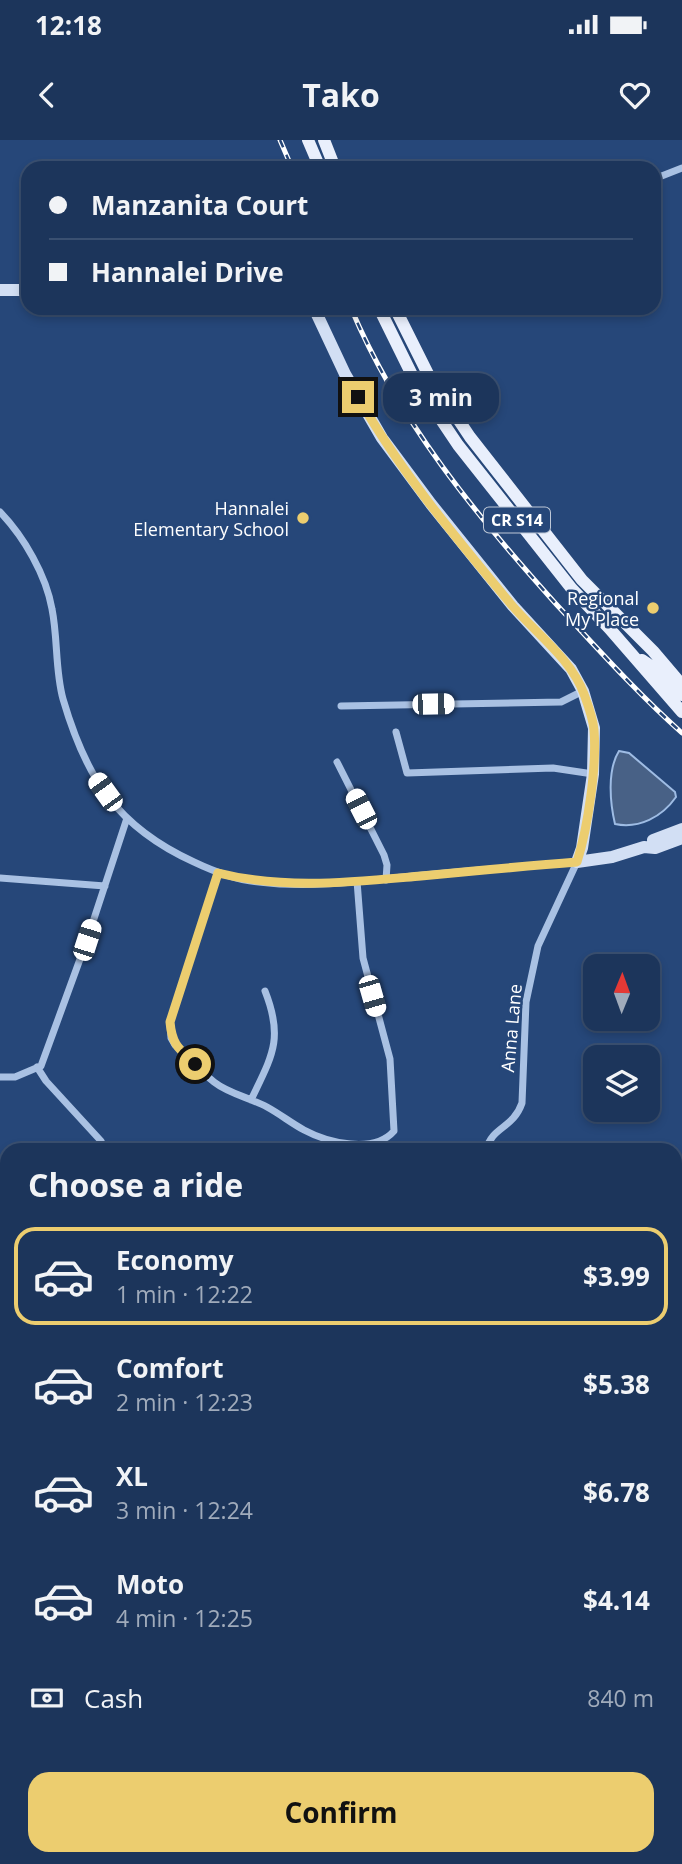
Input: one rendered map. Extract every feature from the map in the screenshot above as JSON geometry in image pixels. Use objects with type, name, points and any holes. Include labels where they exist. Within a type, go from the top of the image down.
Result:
[{"type":"main road","points":[[308,140],[317,161]]},
{"type":"main road","points":[[324,140],[332,161]]},
{"type":"main road","name":"CR S14","points":[[382,315],[415,381],[458,445],[572,589],[682,712]]},
{"type":"main road","name":"CR S14","points":[[398,315],[428,374],[470,437],[582,580],[653,651],[682,685]]},
{"type":"main road","points":[[632,655],[667,677],[682,695]]},
{"type":"street","points":[[661,176],[682,168]]},
{"type":"street","points":[[0,290],[21,290]]},
{"type":"street","points":[[317,315],[345,374],[382,438],[513,606],[571,669],[583,691],[594,728],[593,774],[582,848],[577,862]]},
{"type":"street","points":[[0,512],[30,553],[50,598],[61,691],[76,740],[94,777],[127,818],[166,850],[218,873],[259,882],[298,884],[386,880],[612,858],[682,829]]},
{"type":"street","points":[[341,706],[561,702],[583,691]]},
{"type":"street","points":[[396,732],[407,773],[553,768],[593,774]]},
{"type":"street","points":[[337,762],[384,855],[387,865],[386,880]]},
{"type":"street","points":[[0,1077],[15,1077],[41,1066],[127,818]]},
{"type":"street","points":[[644,847],[655,848],[682,838]]},
{"type":"street","name":"Anna Lane","points":[[489,1143],[494,1133],[518,1115],[522,1103],[526,1002],[537,951],[577,862]]},
{"type":"street","points":[[218,873],[170,1022],[171,1038],[215,1083],[268,1107],[306,1131],[346,1143]]},
{"type":"street","points":[[0,878],[105,886]]},
{"type":"street","points":[[357,881],[363,958],[390,1059],[394,1131],[387,1139],[365,1143]]},
{"type":"street","points":[[251,1100],[271,1058],[275,1042],[275,1016],[265,991]]},
{"type":"street","points":[[37,1067],[46,1081],[102,1141]]},
{"type":"water","points":[[619,751],[629,753],[675,792],[676,797],[657,816],[633,825],[615,824],[611,777]]},
{"type":"railway","points":[[280,140],[289,161]]},
{"type":"railway","points":[[354,315],[391,389],[415,427],[496,536],[633,686],[682,733]]},
{"type":"place","name":"Hannalei Elementary School","points":[[303,518]]},
{"type":"place","name":"Regional My Place","points":[[653,608]]},
{"type":"route","points":[[195,1064],[175,1045],[171,1038],[170,1022],[218,873],[259,882],[298,884],[386,880],[577,862],[582,848],[593,774],[594,730],[583,691],[571,669],[513,606],[431,503],[382,438],[358,397]]}]
